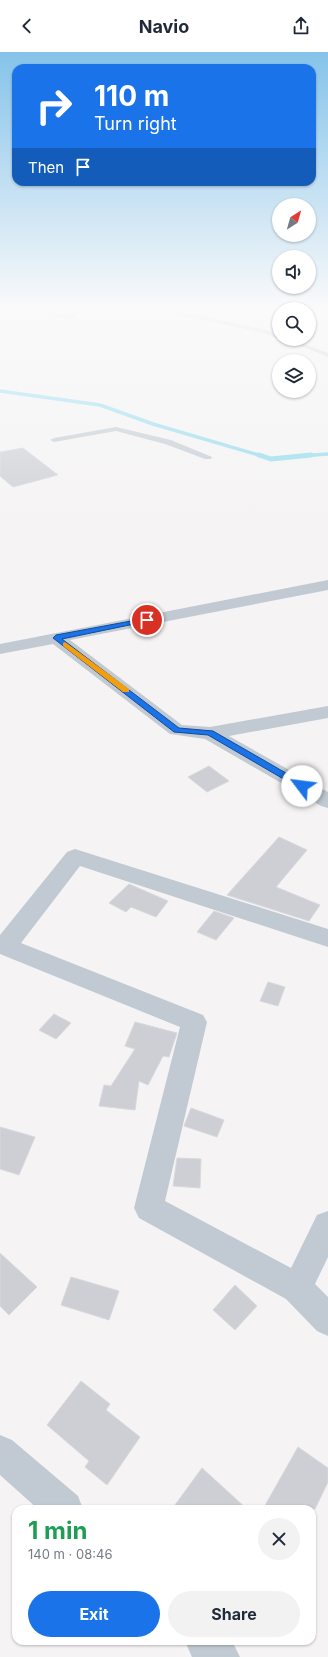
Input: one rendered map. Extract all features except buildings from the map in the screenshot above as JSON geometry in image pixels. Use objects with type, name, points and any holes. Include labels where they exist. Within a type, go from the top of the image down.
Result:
[{"type":"street","points":[[0,649],[328,585]]},
{"type":"street","points":[[56,638],[177,730],[210,733],[328,712]]},
{"type":"street","points":[[210,733],[328,801]]},
{"type":"street","points":[[328,938],[75,857],[5,946],[194,1022],[149,1208],[297,1288],[328,1320]]},
{"type":"street","points":[[297,1288],[328,1225]]},
{"type":"street","points":[[0,1452],[60,1505]]},
{"type":"street","points":[[208,1645],[220,1657]]},
{"type":"lane","points":[[54,440],[116,429],[168,442],[208,457]]},
{"type":"waterway","points":[[0,391],[100,405],[153,424],[262,456]]},
{"type":"waterway","points":[[304,456],[328,454]]},
{"type":"waterway","points":[[304,456],[311,455]]},
{"type":"waterway","points":[[262,456],[271,459],[304,456]]},
{"type":"slow traffic","points":[[65,644],[126,691]]},
{"type":"route","points":[[147,620],[56,638],[177,730],[210,733],[302,786]]}]
